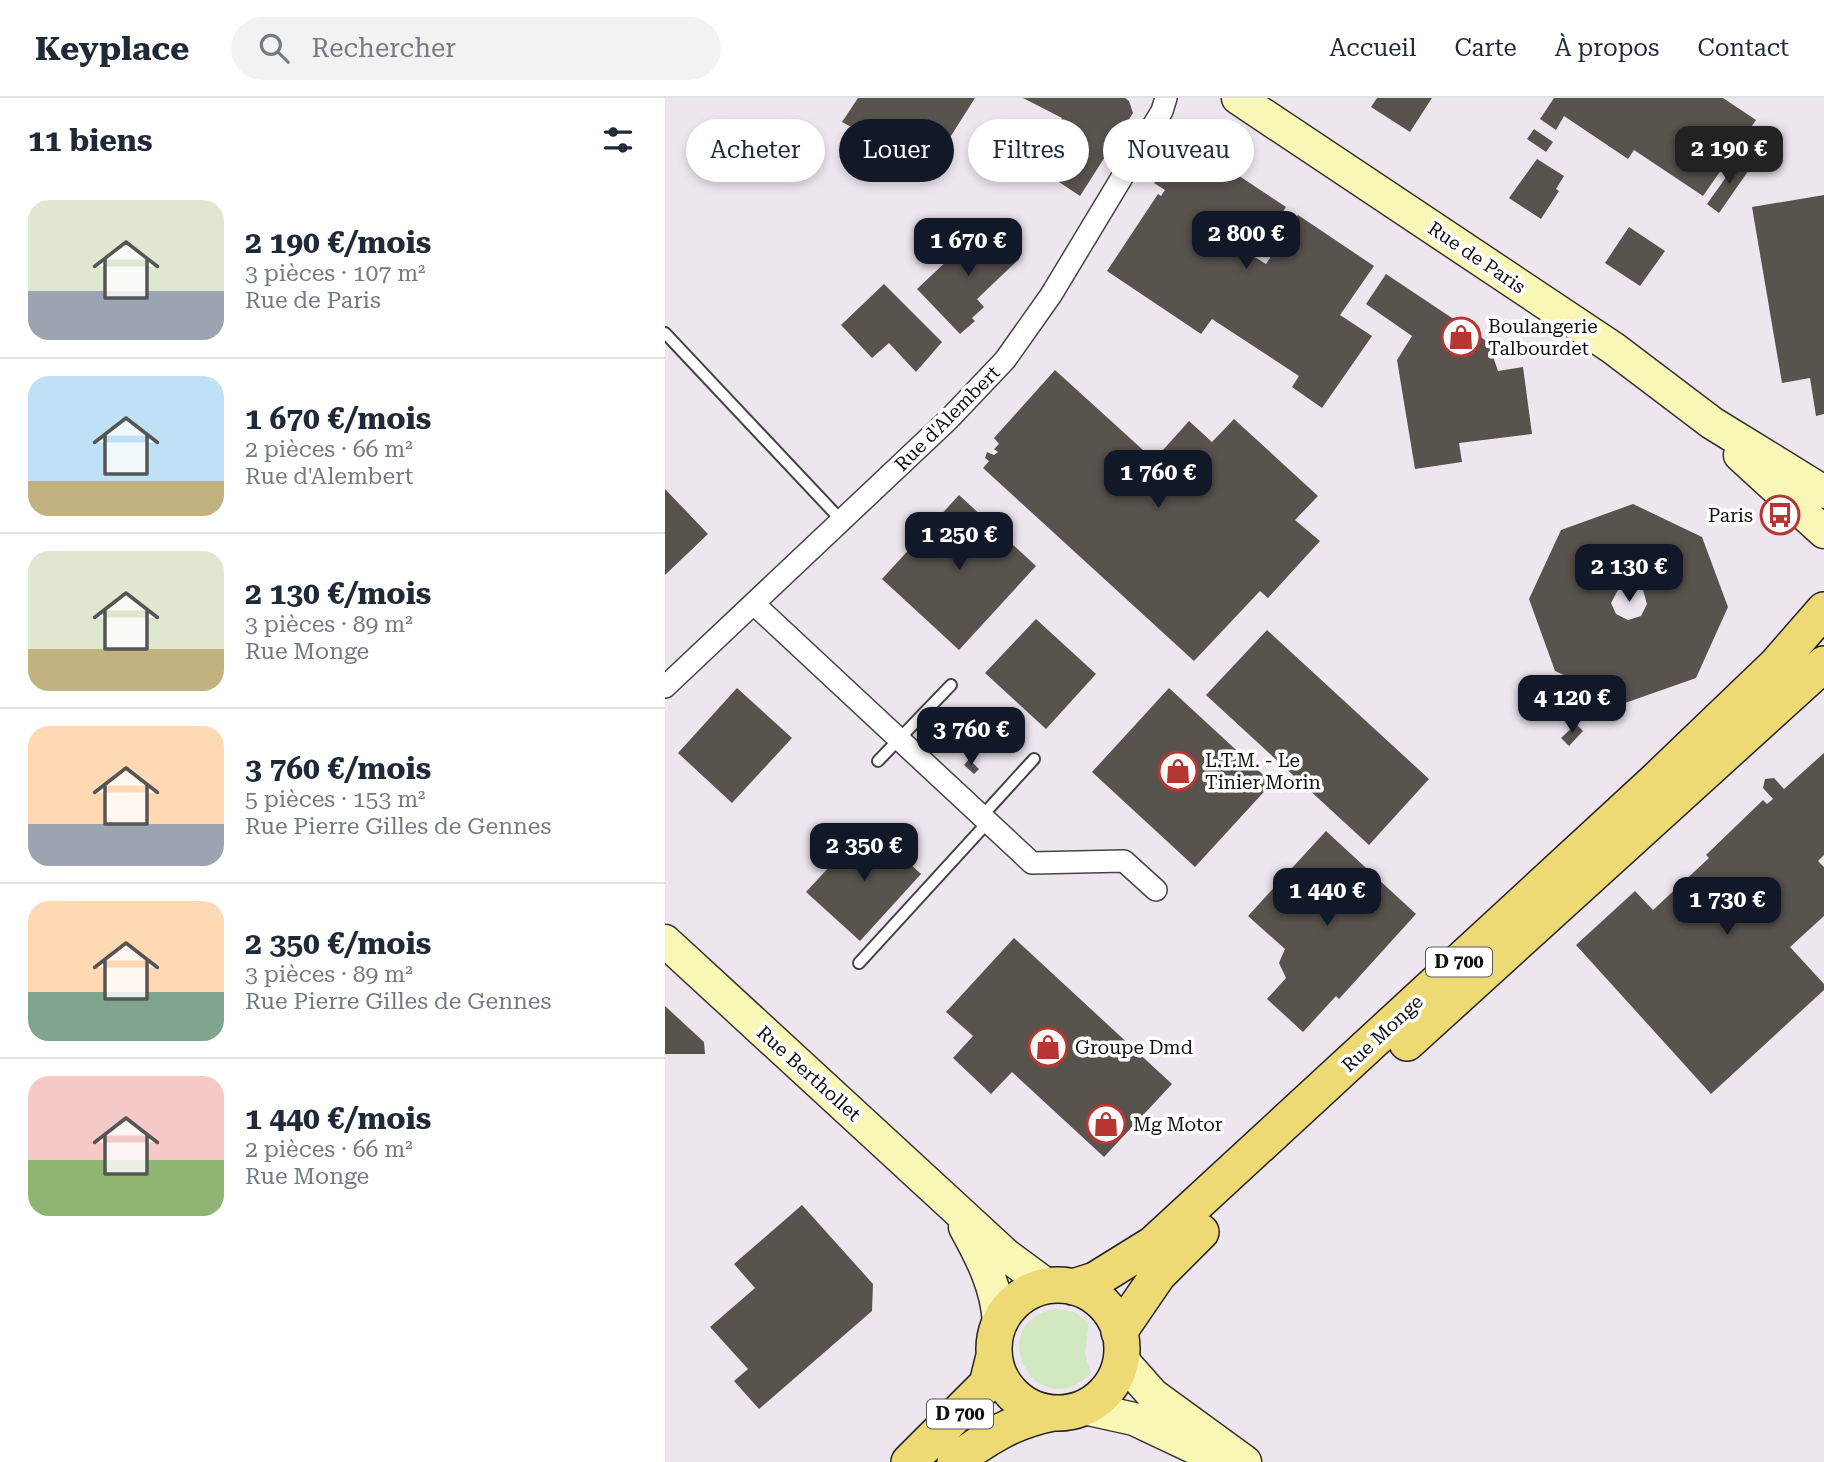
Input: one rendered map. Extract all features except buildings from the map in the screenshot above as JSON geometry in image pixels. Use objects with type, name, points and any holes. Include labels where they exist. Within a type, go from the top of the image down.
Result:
[{"type":"main road","name":"Rue Monge","points":[[1061,1286],[1095,1280],[1153,1244],[1649,787],[1776,665],[1824,610]]},
{"type":"main road","name":"Rue Monge","points":[[1120,1345],[1145,1291],[1170,1260],[1824,664]]},
{"type":"main road","points":[[1061,1286],[1102,1303],[1120,1345],[1108,1388],[1069,1410],[1036,1409],[1013,1395],[998,1373],[996,1339],[1019,1298],[1061,1286]]},
{"type":"main road","name":"D 700","points":[[909,1462],[987,1384],[996,1339]]},
{"type":"main road","name":"D 700","points":[[955,1462],[1001,1430],[1026,1418],[1069,1410]]},
{"type":"street","name":"Rue d'Alembert","points":[[665,687],[949,419],[1005,360],[1051,295],[1162,111],[1166,98]]},
{"type":"street","name":"Rue de Paris","points":[[1238,98],[1613,348],[1711,423],[1824,492]]},
{"type":"street","name":"Rue de Paris","points":[[1711,423],[1741,457],[1824,532]]},
{"type":"street","points":[[754,604],[1032,863],[1124,861],[1156,890]]},
{"type":"street","name":"Rue Berthollet","points":[[665,941],[1006,1255],[1061,1286]]},
{"type":"street","name":"Rue Berthollet","points":[[952,1204],[988,1271],[998,1303],[996,1339]]},
{"type":"street","points":[[1120,1345],[1153,1395],[1245,1462]]},
{"type":"street","points":[[1069,1410],[1134,1419],[1177,1436],[1222,1462]]},
{"type":"lane","points":[[665,333],[841,520]]},
{"type":"lane","points":[[878,761],[951,685]]},
{"type":"lane","points":[[859,963],[985,819],[1034,758]]},
{"type":"shaded area","points":[[665,98],[1824,98],[1824,1462],[665,1462]]},
{"type":"green space","points":[[1056,1309],[1074,1312],[1089,1322],[1085,1354],[1091,1373],[1071,1387],[1052,1388],[1036,1381],[1025,1367],[1019,1350],[1022,1332],[1033,1318]]},
{"type":"place","name":"Boulangerie Talbourdet","points":[[1461,337]]},
{"type":"place","name":"Paris","points":[[1780,515]]},
{"type":"place","name":"L.T.M. - Le Tinier Morin","points":[[1178,771]]},
{"type":"place","name":"Groupe Dmd","points":[[1048,1047]]},
{"type":"place","name":"Mg Motor","points":[[1106,1124]]}]
